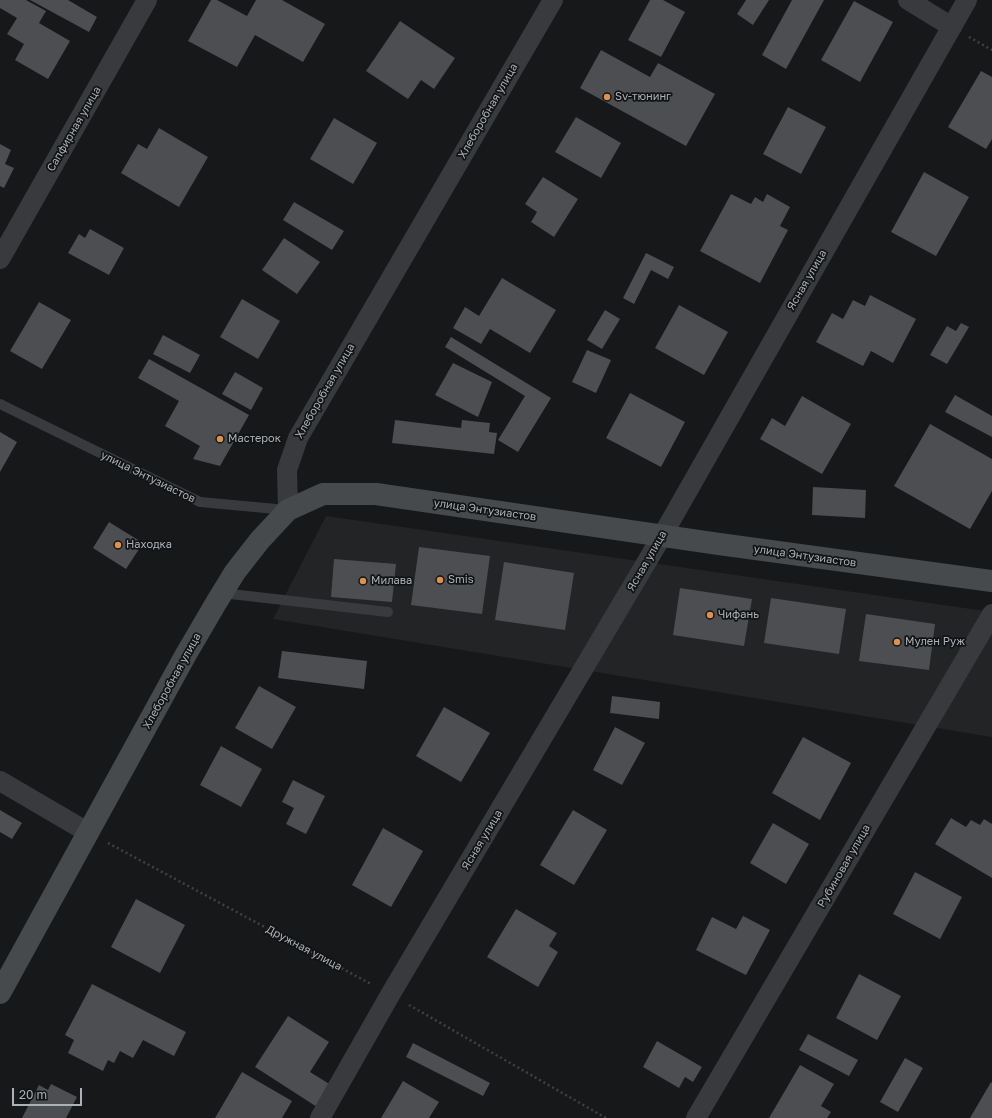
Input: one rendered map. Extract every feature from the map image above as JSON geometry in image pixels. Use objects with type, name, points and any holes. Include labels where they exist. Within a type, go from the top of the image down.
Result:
[{"type":"street","name":"Сапфирная улица","points":[[0,259],[147,0]]},
{"type":"street","name":"Хлеборобная улица","points":[[0,993],[185,656],[222,593],[235,572],[260,540],[288,510],[287,470],[298,438],[553,0]]},
{"type":"street","points":[[908,0],[952,27]]},
{"type":"street","name":"Ясная улица","points":[[320,1118],[390,994],[662,536],[967,0]]},
{"type":"street","name":"улица Энтузиастов","points":[[288,510],[323,494],[376,494],[992,582]]},
{"type":"street","name":"Рубиновая улица","points":[[696,1118],[992,614]]},
{"type":"street","points":[[0,781],[89,833]]},
{"type":"lane","name":"улица Энтузиастов","points":[[0,404],[200,502],[288,510]]},
{"type":"lane","points":[[222,593],[388,612]]},
{"type":"path","name":"Дружная улица","points":[[89,833],[390,994],[606,1118]]},
{"type":"shaded area","points":[[326,516],[992,612],[992,737],[273,619]]},
{"type":"building","points":[[0,0],[26,0],[46,11],[39,23],[70,41],[48,79],[15,60],[24,44],[7,34],[17,18],[0,8]]},
{"type":"building","points":[[30,0],[68,0],[97,17],[89,32]]},
{"type":"building","points":[[211,0],[217,0],[247,16],[256,0],[282,0],[325,24],[303,62],[255,35],[237,67],[188,41]]},
{"type":"building","points":[[650,0],[663,0],[685,12],[661,57],[628,40]]},
{"type":"building","points":[[746,0],[769,0],[753,25],[737,14]]},
{"type":"building","points":[[792,0],[824,0],[786,69],[762,55]]},
{"type":"building","points":[[854,1],[893,22],[860,82],[821,60]]},
{"type":"building","points":[[400,21],[455,58],[434,89],[421,80],[408,99],[366,71]]},
{"type":"building","points":[[601,50],[650,77],[658,63],[715,94],[686,146],[580,88]]},
{"type":"building","points":[[981,71],[992,77],[992,139],[986,149],[948,127]]},
{"type":"building","points":[[788,107],[826,127],[801,174],[763,154]]},
{"type":"building","points":[[576,117],[621,143],[601,178],[555,152]]},
{"type":"building","points":[[334,118],[377,143],[353,184],[310,159]]},
{"type":"building","points":[[159,128],[208,157],[179,207],[121,173],[138,144],[147,149]]},
{"type":"building","points":[[0,144],[11,150],[5,164],[14,168],[4,188],[0,186]]},
{"type":"building","points":[[924,172],[969,197],[936,256],[891,232]]},
{"type":"building","points":[[543,177],[578,199],[554,237],[531,222],[537,212],[525,204]]},
{"type":"building","points":[[731,194],[751,204],[755,197],[763,202],[767,194],[790,207],[780,226],[788,230],[760,283],[700,251]]},
{"type":"building","points":[[294,202],[344,231],[332,250],[283,220]]},
{"type":"building","points":[[90,229],[124,248],[109,275],[68,253],[79,234],[85,238]]},
{"type":"building","points":[[284,238],[320,262],[297,294],[262,270]]},
{"type":"building","points":[[646,253],[674,267],[668,279],[651,270],[634,304],[623,298]]},
{"type":"building","points":[[502,278],[556,310],[530,353],[490,329],[481,344],[453,328],[465,307],[479,316]]},
{"type":"building","points":[[870,295],[916,319],[893,363],[871,351],[863,366],[816,342],[832,313],[843,319],[853,300],[865,306]]},
{"type":"building","points":[[242,299],[280,321],[258,359],[220,337]]},
{"type":"building","points":[[39,302],[71,320],[42,369],[10,351]]},
{"type":"building","points":[[679,305],[728,332],[704,375],[655,348]]},
{"type":"building","points":[[605,310],[620,319],[602,349],[587,340]]},
{"type":"building","points":[[961,323],[969,327],[947,364],[930,355],[947,326],[956,331]]},
{"type":"building","points":[[163,335],[200,355],[190,373],[153,354]]},
{"type":"building","points":[[451,337],[551,398],[518,452],[498,440],[525,396],[445,347]]},
{"type":"building","points":[[587,350],[611,360],[596,393],[572,382]]},
{"type":"building","points":[[149,359],[249,415],[220,466],[193,459],[200,446],[165,426],[179,401],[138,378]]},
{"type":"building","points":[[453,363],[492,382],[478,417],[435,395]]},
{"type":"building","points":[[235,372],[263,388],[251,410],[222,394]]},
{"type":"building","points":[[630,393],[685,422],[661,467],[606,438]]},
{"type":"building","points":[[955,395],[992,416],[992,437],[945,412]]},
{"type":"building","points":[[802,396],[851,424],[822,474],[760,439],[772,418],[785,426]]},
{"type":"building","points":[[395,420],[461,428],[462,420],[490,423],[489,432],[497,433],[494,454],[392,443]]},
{"type":"building","points":[[930,424],[992,459],[992,491],[970,529],[894,486]]},
{"type":"building","points":[[0,432],[17,442],[0,472]]},
{"type":"building","points":[[813,487],[866,490],[865,518],[812,515]]},
{"type":"building","name":"Находка","points":[[109,522],[143,543],[126,569],[93,548]]},
{"type":"building","points":[[419,547],[490,556],[482,614],[411,605]]},
{"type":"building","name":"Милава","points":[[334,559],[396,564],[392,602],[331,597]]},
{"type":"building","points":[[504,562],[574,573],[565,630],[495,620]]},
{"type":"building","points":[[680,588],[752,599],[744,646],[673,635]]},
{"type":"building","points":[[771,598],[846,609],[839,654],[764,643]]},
{"type":"building","name":"Мулен Руж","points":[[866,614],[935,624],[929,670],[859,661]]},
{"type":"building","points":[[282,651],[367,661],[364,689],[278,678]]},
{"type":"building","points":[[259,686],[296,707],[272,749],[235,728]]},
{"type":"building","points":[[612,696],[660,702],[659,719],[610,713]]},
{"type":"building","points":[[444,707],[490,733],[461,782],[416,756]]},
{"type":"building","points":[[615,727],[645,743],[622,785],[593,770]]},
{"type":"building","points":[[803,737],[851,763],[820,820],[772,793]]},
{"type":"building","points":[[221,746],[262,769],[241,807],[200,785]]},
{"type":"building","points":[[293,780],[325,796],[306,834],[286,824],[294,808],[282,802]]},
{"type":"building","points":[[0,810],[22,823],[12,839],[0,832]]},
{"type":"building","points":[[573,810],[607,830],[574,885],[540,865]]},
{"type":"building","points":[[951,818],[966,827],[971,820],[980,825],[984,819],[992,824],[992,878],[935,844]]},
{"type":"building","points":[[773,823],[809,844],[786,884],[750,863]]},
{"type":"building","points":[[383,828],[423,851],[391,907],[352,885]]},
{"type":"building","points":[[915,872],[962,897],[940,939],[893,914]]},
{"type":"building","points":[[136,899],[185,925],[160,973],[111,947]]},
{"type":"building","points":[[516,909],[557,933],[549,946],[558,952],[538,987],[487,957]]},
{"type":"building","points":[[743,916],[770,930],[746,975],[696,950],[712,917],[736,929]]},
{"type":"building","points":[[859,974],[901,996],[877,1040],[836,1018]]},
{"type":"building","points":[[92,984],[186,1032],[174,1056],[143,1040],[133,1058],[120,1051],[114,1063],[108,1060],[103,1071],[68,1053],[74,1040],[65,1035]]},
{"type":"building","points":[[288,1016],[329,1042],[310,1072],[331,1085],[317,1107],[255,1067]]},
{"type":"building","points":[[808,1034],[858,1060],[849,1076],[799,1050]]},
{"type":"building","points":[[657,1041],[702,1067],[693,1082],[685,1077],[679,1088],[643,1067]]},
{"type":"building","points":[[413,1043],[490,1083],[483,1096],[406,1057]]},
{"type":"building","points":[[905,1058],[923,1068],[898,1112],[880,1102]]},
{"type":"building","points":[[800,1065],[834,1084],[821,1106],[831,1112],[827,1118],[769,1118]]},
{"type":"building","points":[[242,1072],[292,1101],[282,1118],[215,1118]]},
{"type":"building","points":[[403,1081],[439,1102],[429,1118],[381,1118]]},
{"type":"building","points":[[991,1082],[992,1118],[970,1118]]},
{"type":"building","points":[[51,1084],[77,1097],[66,1118],[22,1118],[39,1085],[48,1090]]},
{"type":"place","name":"Sv-тюнинг","points":[[607,97]]},
{"type":"place","name":"Мастерок","points":[[220,439]]},
{"type":"place","name":"Находка","points":[[118,545]]},
{"type":"place","name":"Smis","points":[[440,580]]},
{"type":"place","name":"Милава","points":[[363,581]]},
{"type":"place","name":"Чифань","points":[[710,615]]},
{"type":"place","name":"Мулен Руж","points":[[897,642]]}]
